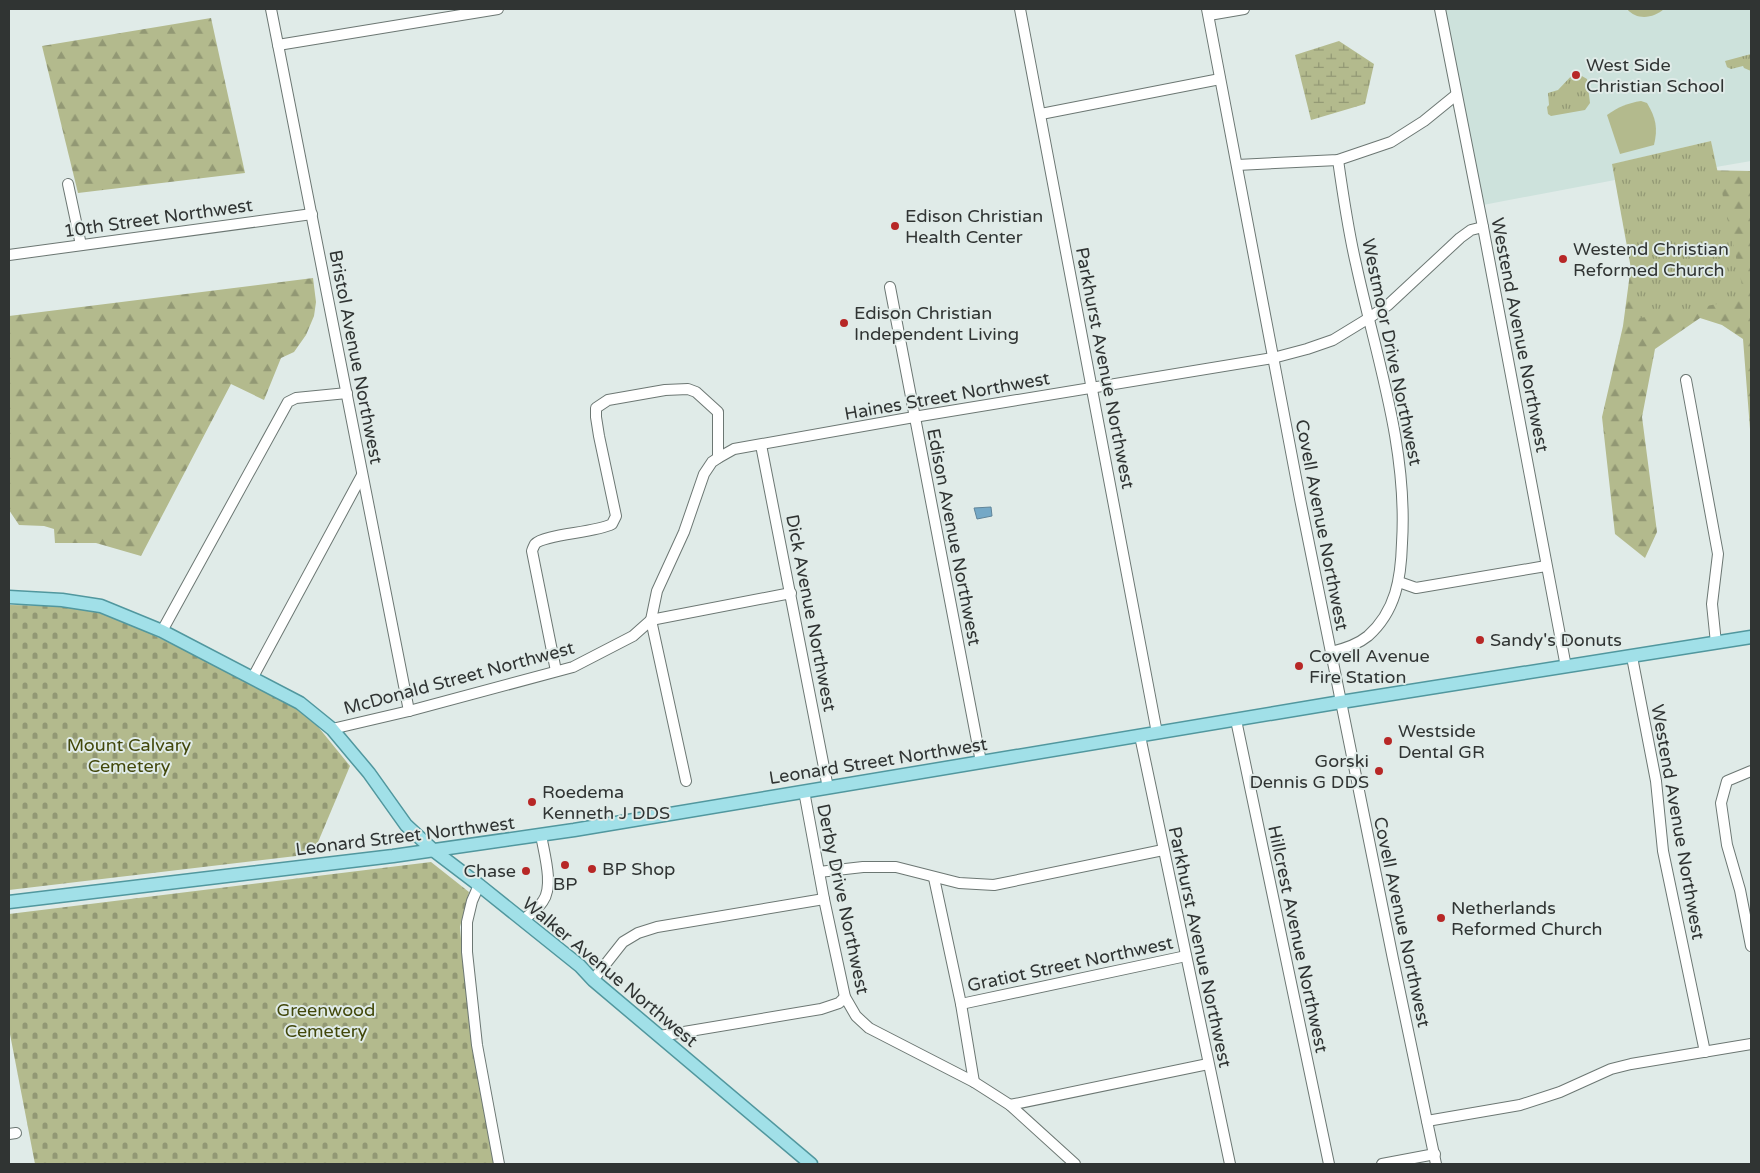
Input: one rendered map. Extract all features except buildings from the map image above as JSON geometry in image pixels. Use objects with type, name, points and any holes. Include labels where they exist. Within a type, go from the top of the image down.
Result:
[{"type":"main road","name":"Walker Avenue Northwest","points":[[9,597],[38,597],[101,606],[162,631],[300,703],[332,729],[369,773],[406,825],[433,850],[580,966],[593,980],[811,1164]]},
{"type":"main road","name":"Leonard Street Northwest","points":[[9,902],[541,835],[1341,702],[1751,637]]},
{"type":"street","name":"Bristol Avenue Northwest","points":[[271,9],[409,711]]},
{"type":"street","points":[[278,46],[498,9]]},
{"type":"street","name":"Parkhurst Avenue Northwest","points":[[1020,9],[1157,733]]},
{"type":"street","points":[[1208,12],[1244,9]]},
{"type":"street","name":"Westend Avenue Northwest","points":[[1440,9],[1566,667]]},
{"type":"street","name":"Covell Avenue Northwest","points":[[1208,12],[1331,652],[1393,959],[1436,1159]]},
{"type":"street","points":[[1041,114],[1220,79]]},
{"type":"street","points":[[1237,165],[1338,160],[1391,142],[1424,121],[1456,95]]},
{"type":"street","name":"Westmoor Drive Northwest","points":[[1331,652],[1350,647],[1369,635],[1386,614],[1399,582],[1404,520],[1398,442],[1356,264],[1338,160]]},
{"type":"street","points":[[68,184],[81,246]]},
{"type":"street","name":"10th Street Northwest","points":[[9,255],[312,214]]},
{"type":"street","name":"Haines Street Northwest","points":[[686,781],[651,620],[657,591],[684,532],[704,474],[712,462],[734,450],[914,417],[1273,358],[1307,349],[1333,340],[1388,305],[1460,238],[1471,230],[1483,227]]},
{"type":"street","name":"Edison Avenue Northwest","points":[[890,287],[981,762]]},
{"type":"street","points":[[1686,380],[1718,554],[1712,604],[1716,643]]},
{"type":"street","points":[[556,671],[532,551],[535,544],[542,539],[604,528],[612,524],[616,516],[599,436],[596,408],[608,400],[665,390],[688,389],[696,392],[718,412],[718,458]]},
{"type":"street","points":[[162,631],[288,402],[296,398],[347,393]]},
{"type":"street","name":"Dick Avenue Northwest","points":[[761,445],[828,788]]},
{"type":"street","points":[[253,677],[362,475]]},
{"type":"street","points":[[1399,582],[1416,588],[1546,566]]},
{"type":"street","points":[[651,620],[791,593]]},
{"type":"street","name":"McDonald Street Northwest","points":[[332,729],[409,711],[573,667],[633,636],[651,620]]},
{"type":"street","name":"Westend Avenue Northwest","points":[[1632,657],[1656,781],[1663,851],[1705,1052]]},
{"type":"street","name":"Hillcrest Avenue Northwest","points":[[1236,720],[1329,1164]]},
{"type":"street","name":"Parkhurst Avenue Northwest","points":[[1140,736],[1230,1164]]},
{"type":"street","points":[[1751,771],[1727,782],[1721,803],[1727,845],[1740,890],[1751,946]]},
{"type":"street","name":"Derby Drive Northwest","points":[[804,791],[845,997],[856,1016],[869,1028],[974,1082],[1010,1105],[1075,1164]]},
{"type":"street","points":[[523,920],[543,902],[547,893],[546,866],[541,835]]},
{"type":"street","points":[[819,872],[863,867],[896,867],[959,883],[994,885],[1163,850]]},
{"type":"street","points":[[934,878],[961,1004],[974,1082]]},
{"type":"street","points":[[479,885],[472,901],[467,922],[467,952],[477,1045],[499,1164]]},
{"type":"street","points":[[593,980],[624,942],[638,933],[657,927],[824,899]]},
{"type":"street","name":"Gratiot Street Northwest","points":[[961,1004],[1186,956]]},
{"type":"street","points":[[660,1036],[822,1009],[839,1003],[845,997]]},
{"type":"street","points":[[1427,1121],[1520,1105],[1560,1092],[1611,1069],[1631,1064],[1751,1044]]},
{"type":"street","points":[[1010,1105],[1208,1064]]},
{"type":"street","points":[[1382,1164],[1436,1159]]},
{"type":"shaded area","name":"West Side Christian School","points":[[1445,9],[1751,9],[1751,161],[1716,167],[1711,141],[1613,164],[1615,180],[1483,205]]},
{"type":"green space","points":[[1627,9],[1664,9],[1651,16],[1640,17]]},
{"type":"green space","points":[[211,18],[245,173],[78,193],[42,46]]},
{"type":"green space","points":[[1339,41],[1374,64],[1365,104],[1311,120],[1295,55]]},
{"type":"green space","points":[[1751,54],[1751,71],[1743,66],[1731,69],[1727,67],[1725,61]]},
{"type":"green space","points":[[1575,72],[1587,79],[1590,103],[1585,110],[1551,116],[1548,114],[1547,107],[1549,105],[1548,93],[1558,90]]},
{"type":"green space","points":[[1641,101],[1647,103],[1654,118],[1656,133],[1654,145],[1620,154],[1607,115],[1623,106]]},
{"type":"green space","points":[[1711,141],[1745,299],[1640,318],[1612,164]]},
{"type":"green space","points":[[1698,170],[1751,171],[1751,442],[1743,339],[1722,325],[1700,318],[1655,349],[1642,417],[1657,532],[1645,558],[1615,534],[1602,417],[1623,326],[1636,228]]},
{"type":"green space","points":[[313,278],[316,302],[314,316],[306,335],[294,352],[281,358],[264,400],[231,384],[141,556],[96,543],[55,543],[54,529],[44,526],[19,525],[9,510],[9,316]]},
{"type":"green space","name":"Mount Calvary Cemetery","points":[[9,605],[64,606],[92,610],[145,631],[287,701],[315,723],[350,766],[313,854],[9,890]]},
{"type":"green space","name":"Greenwood Cemetery","points":[[431,862],[469,892],[460,927],[464,975],[500,1164],[35,1164],[9,1029],[9,914]]},
{"type":"water","points":[[991,507],[992,516],[977,519],[974,508]]},
{"type":"place","name":"West Side Christian School","points":[[1576,75]]},
{"type":"place","name":"Edison Christian Health Center","points":[[895,226]]},
{"type":"place","name":"Westend Christian Reformed Church","points":[[1563,259]]},
{"type":"place","name":"Edison Christian Independent Living","points":[[844,323]]},
{"type":"place","name":"Sandy's Donuts","points":[[1480,640]]},
{"type":"place","name":"Covell Avenue Fire Station","points":[[1299,666]]},
{"type":"place","name":"Westside Dental GR","points":[[1388,741]]},
{"type":"place","name":"Gorski Dennis G DDS","points":[[1379,771]]},
{"type":"place","name":"Roedema Kenneth J DDS","points":[[532,802]]},
{"type":"place","name":"BP","points":[[565,865]]},
{"type":"place","name":"BP Shop","points":[[592,869]]},
{"type":"place","name":"Chase","points":[[526,871]]},
{"type":"place","name":"Netherlands Reformed Church","points":[[1441,918]]}]
